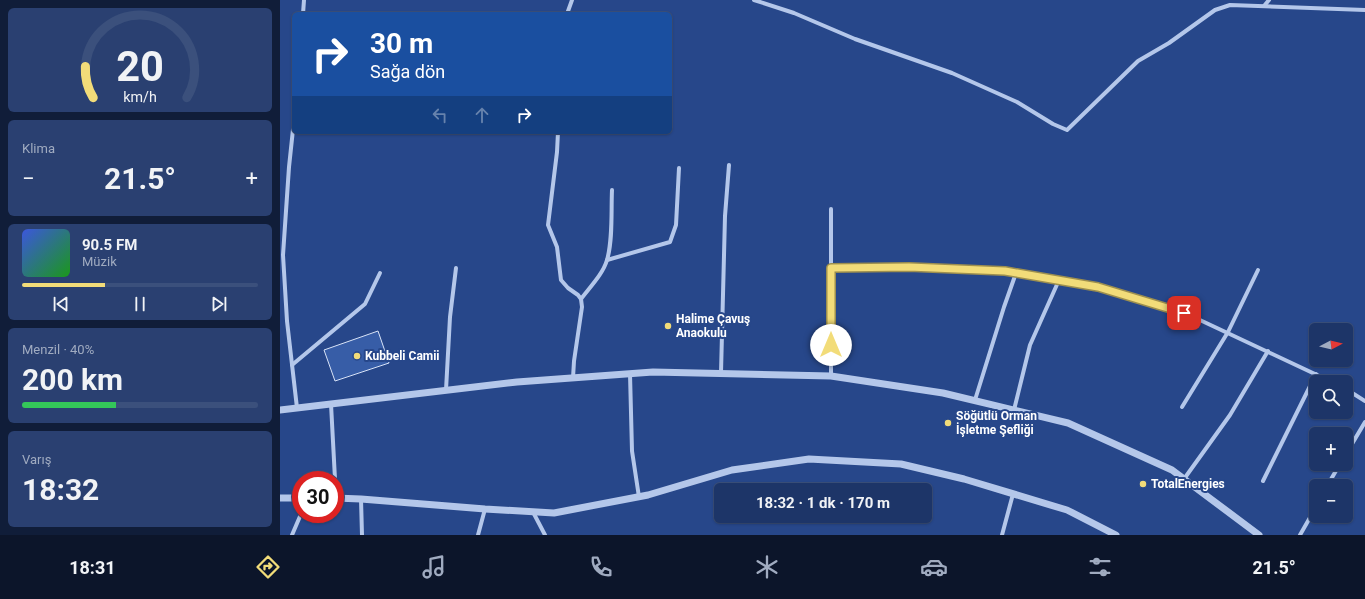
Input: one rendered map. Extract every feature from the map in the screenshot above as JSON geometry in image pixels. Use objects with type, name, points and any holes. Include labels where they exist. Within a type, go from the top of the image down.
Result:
[{"type":"street","points":[[303,12],[304,0]]},
{"type":"street","points":[[568,12],[572,0]]},
{"type":"street","points":[[754,0],[794,13],[855,39],[952,73],[1017,102],[1053,124],[1067,130],[1138,61],[1169,43],[1215,10],[1230,5],[1365,10]]},
{"type":"street","points":[[1264,6],[1269,0]]},
{"type":"street","points":[[293,134],[283,255],[287,322],[296,408]]},
{"type":"street","points":[[558,134],[548,225],[557,247],[561,280],[581,299],[582,307],[573,378]]},
{"type":"street","points":[[721,373],[724,216],[729,165]]},
{"type":"street","points":[[607,260],[670,242],[676,225],[679,168]]},
{"type":"street","points":[[581,299],[598,276],[607,260],[611,230],[612,190]]},
{"type":"street","points":[[831,209],[831,376]]},
{"type":"street","points":[[831,268],[909,267],[1005,271],[1098,287],[1184,313],[1228,332],[1316,374],[1263,481]]},
{"type":"street","points":[[446,390],[450,317],[456,268]]},
{"type":"street","points":[[1182,407],[1228,332],[1258,270]]},
{"type":"street","points":[[292,365],[365,304],[380,273]]},
{"type":"street","points":[[975,400],[1004,306],[1016,273]]},
{"type":"street","points":[[1014,410],[1030,345],[1059,280]]},
{"type":"street","points":[[1184,479],[1230,415],[1268,351]]},
{"type":"street","points":[[280,410],[517,382],[653,372],[831,376],[943,393],[1068,423],[1172,470],[1259,535]]},
{"type":"street","points":[[630,374],[632,451],[639,496]]},
{"type":"street","points":[[1353,393],[1365,401]]},
{"type":"street","points":[[331,404],[335,471]]},
{"type":"street","points":[[1353,442],[1365,422]]},
{"type":"street","points":[[344,498],[554,513],[639,496],[732,470],[809,459],[901,464],[964,479],[1067,510],[1116,535]]},
{"type":"street","points":[[1002,535],[1013,494]]},
{"type":"street","points":[[280,498],[292,498]]},
{"type":"street","points":[[361,499],[362,535]]},
{"type":"street","points":[[478,535],[485,509]]},
{"type":"street","points":[[533,512],[545,535]]},
{"type":"street","points":[[1300,535],[1309,519]]},
{"type":"street","points":[[292,535],[297,523]]},
{"type":"building","name":"Kubbeli Camii","points":[[378,331],[389,363],[335,381],[324,350]]},
{"type":"place","name":"Halime Çavuş Anaokulu","points":[[668,326]]},
{"type":"place","name":"Kubbeli Camii","points":[[357,356]]},
{"type":"place","name":"Söğütlü Orman İşletme Şefliği","points":[[948,423]]},
{"type":"place","name":"TotalEnergies","points":[[1143,484]]},
{"type":"route","points":[[831,345],[831,268],[909,267],[1005,271],[1098,287],[1184,313]]}]
